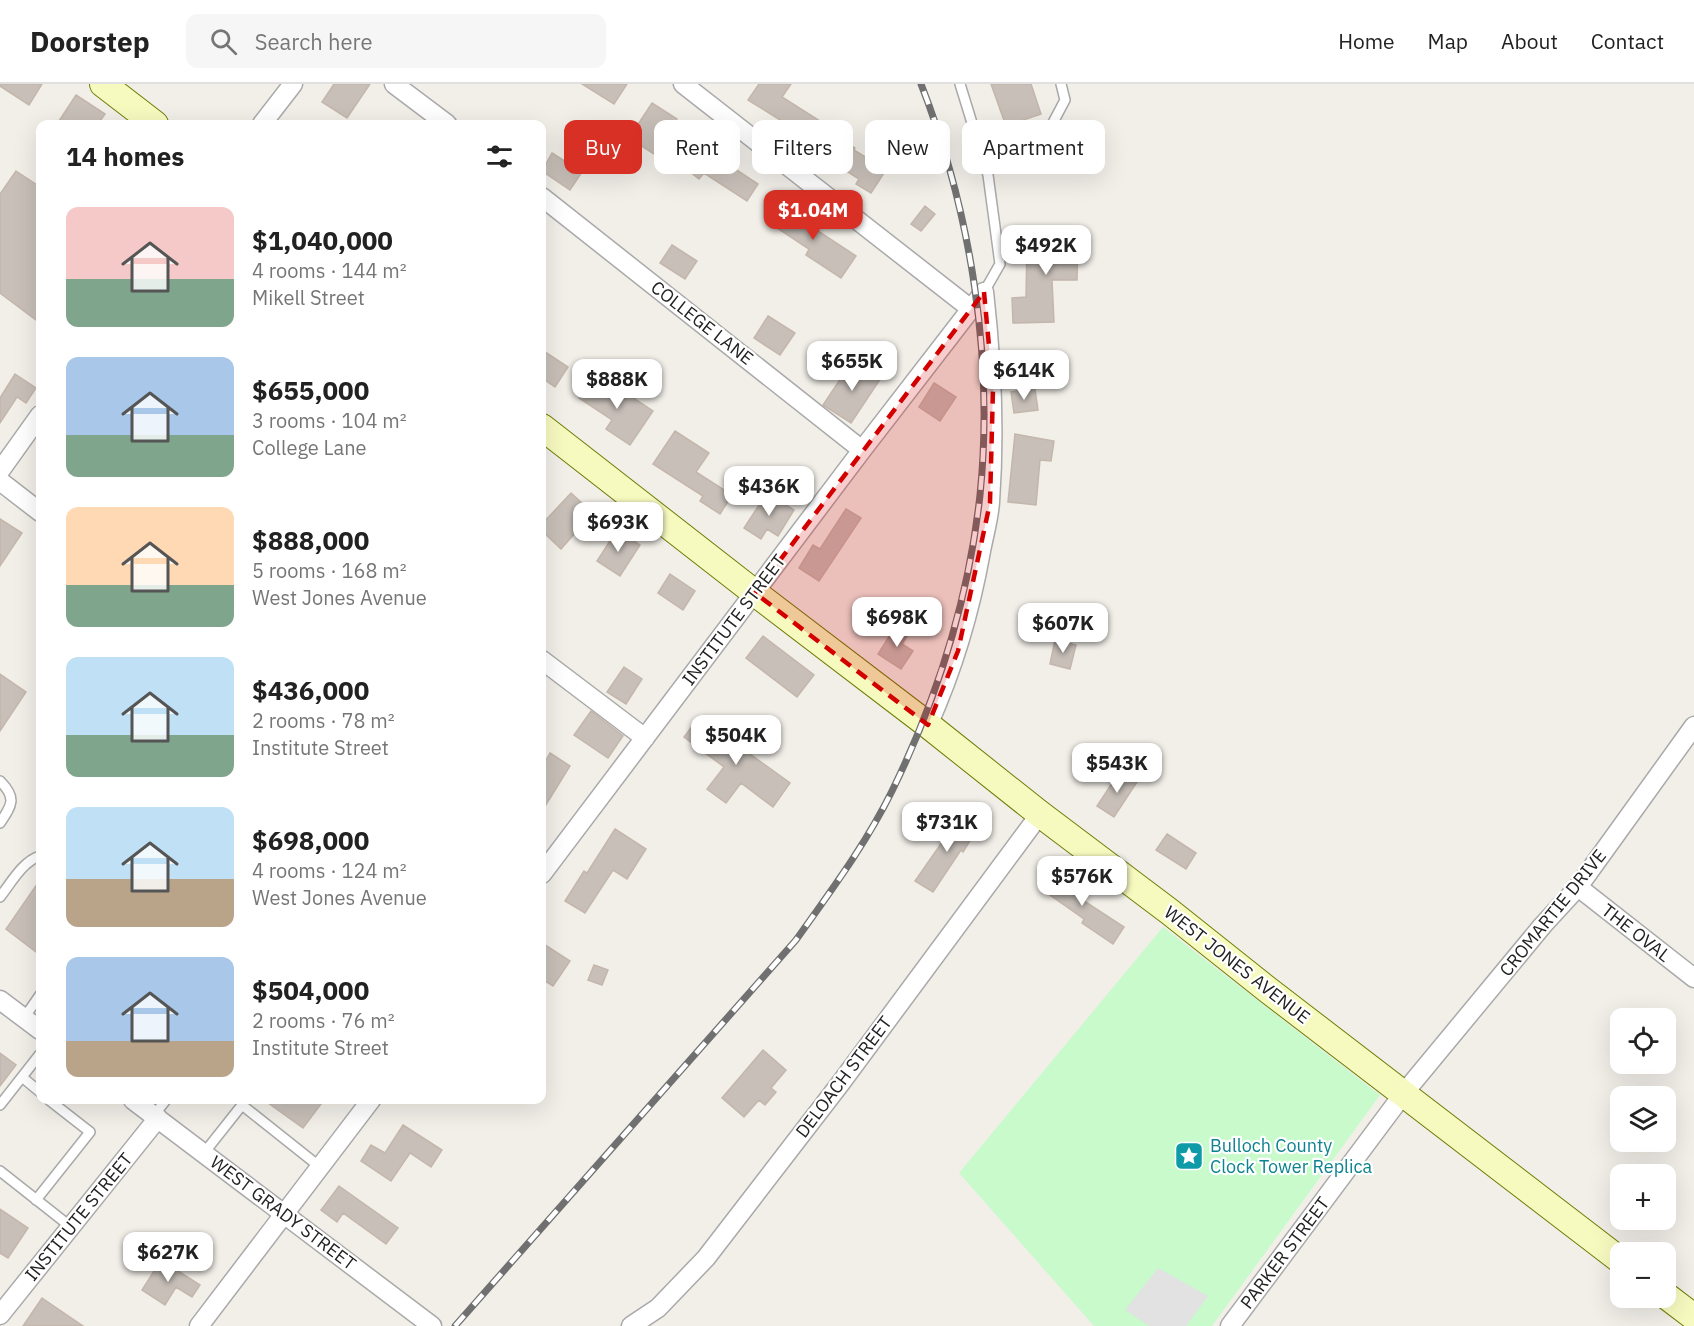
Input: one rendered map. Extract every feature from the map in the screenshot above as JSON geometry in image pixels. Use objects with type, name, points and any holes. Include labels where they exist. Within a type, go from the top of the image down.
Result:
[{"type":"street","points":[[103,84],[150,120]]},
{"type":"street","points":[[265,120],[293,84]]},
{"type":"street","points":[[394,84],[442,120]]},
{"type":"street","points":[[683,84],[971,309]]},
{"type":"street","name":"COLLEGE LANE","points":[[546,200],[862,450]]},
{"type":"street","points":[[928,725],[947,684],[958,651],[973,595],[990,503],[993,389],[984,292]]},
{"type":"street","name":"INSTITUTE STREET","points":[[546,869],[984,292]]},
{"type":"street","points":[[0,471],[36,421]]},
{"type":"street","name":"WEST JONES AVENUE","points":[[546,430],[1610,1252]]},
{"type":"street","points":[[0,481],[36,509]]},
{"type":"street","points":[[546,663],[645,738]]},
{"type":"street","name":"CROMARTIE DRIVE","points":[[1404,1093],[1543,925],[1578,887],[1694,726]]},
{"type":"street","name":"DELOACH STREET","points":[[631,1326],[658,1308],[706,1258],[840,1084],[1040,814]]},
{"type":"street","name":"THE OVAL","points":[[1578,887],[1694,978]]},
{"type":"street","points":[[0,1000],[36,1027]]},
{"type":"street","name":"PARKER STREET","points":[[1230,1326],[1404,1093]]},
{"type":"street","name":"WEST GRADY STREET","points":[[138,1104],[432,1326]]},
{"type":"street","points":[[199,1326],[368,1104]]},
{"type":"street","name":"INSTITUTE STREET","points":[[0,1316],[156,1117]]},
{"type":"street","points":[[1676,1303],[1694,1317]]},
{"type":"lane","points":[[960,84],[971,120]]},
{"type":"lane","points":[[1054,120],[1065,100],[1061,84]]},
{"type":"lane","points":[[984,292],[1000,264],[988,174]]},
{"type":"lane","points":[[0,781],[9,790],[12,798],[9,809],[0,823]]},
{"type":"lane","points":[[0,897],[20,872],[36,857]]},
{"type":"lane","points":[[24,1018],[36,1001]]},
{"type":"lane","points":[[0,1105],[36,1059]]},
{"type":"lane","points":[[22,1077],[36,1089]]},
{"type":"lane","points":[[36,1200],[90,1132],[55,1104]]},
{"type":"lane","points":[[156,1117],[164,1104]]},
{"type":"lane","points":[[204,1153],[242,1106],[320,1167]]},
{"type":"lane","points":[[0,1171],[70,1227]]},
{"type":"highlighted area","points":[[984,292],[993,389],[990,503],[958,651],[928,725],[755,593]]},
{"type":"green space","points":[[1163,927],[1380,1095],[1212,1326],[1094,1326],[959,1173]]},
{"type":"shaded area","points":[[1158,1268],[1208,1296],[1186,1326],[1149,1326],[1125,1310]]},
{"type":"building","points":[[0,84],[42,84],[29,105]]},
{"type":"building","points":[[334,84],[370,84],[347,118],[322,102]]},
{"type":"building","points":[[582,84],[627,84],[614,104]]},
{"type":"building","points":[[759,84],[791,84],[782,97],[818,120],[780,120],[748,100]]},
{"type":"building","points":[[991,84],[1031,84],[1041,114],[1024,120],[1004,120]]},
{"type":"building","points":[[76,95],[105,114],[101,120],[60,120]]},
{"type":"building","points":[[652,103],[677,119],[654,120],[654,154],[642,146],[641,120]]},
{"type":"building","points":[[853,147],[854,150],[865,157],[865,174],[883,174],[871,193],[856,184],[859,179],[851,174]]},
{"type":"building","points":[[552,153],[564,161],[564,174],[581,174],[570,190],[546,174],[546,164]]},
{"type":"building","points":[[16,171],[36,184],[36,320],[0,293],[0,194]]},
{"type":"building","points":[[740,172],[758,184],[747,201],[706,174],[740,174]]},
{"type":"building","points":[[693,174],[703,174],[699,179]]},
{"type":"building","points":[[780,204],[856,256],[841,278],[806,255],[809,249],[768,222]]},
{"type":"building","points":[[925,206],[935,214],[921,231],[911,224]]},
{"type":"building","points":[[1036,234],[1078,235],[1077,280],[1052,280],[1054,322],[1013,323],[1012,298],[1026,297],[1027,245],[1036,245]]},
{"type":"building","points":[[672,245],[697,261],[685,279],[660,263]]},
{"type":"building","points":[[768,316],[795,333],[780,355],[754,338]]},
{"type":"building","points":[[546,353],[568,367],[555,387],[546,381]]},
{"type":"building","points":[[853,360],[881,378],[851,423],[823,405]]},
{"type":"building","points":[[15,374],[36,388],[26,403],[17,397],[0,423],[0,398]]},
{"type":"building","points":[[592,377],[626,399],[629,395],[653,411],[630,445],[606,429],[612,420],[579,398]]},
{"type":"building","points":[[934,383],[956,397],[940,421],[919,407]]},
{"type":"building","points":[[1035,389],[1038,410],[1014,413],[1011,392]]},
{"type":"building","points":[[675,431],[709,453],[696,472],[732,495],[720,514],[700,501],[703,496],[653,464]]},
{"type":"building","points":[[1015,434],[1054,441],[1051,461],[1040,460],[1036,505],[1008,502]]},
{"type":"building","points":[[571,493],[593,513],[561,549],[546,535],[546,520]]},
{"type":"building","points":[[767,493],[794,510],[778,536],[767,529],[761,539],[744,528]]},
{"type":"building","points":[[846,509],[861,518],[819,581],[799,568],[813,545],[820,549]]},
{"type":"building","points":[[0,519],[22,533],[0,566]]},
{"type":"building","points":[[617,530],[640,545],[620,576],[597,561]]},
{"type":"building","points":[[670,574],[695,591],[683,610],[658,593]]},
{"type":"building","points":[[897,624],[910,632],[902,644],[913,651],[901,669],[878,654]]},
{"type":"building","points":[[763,636],[814,675],[797,697],[746,658]]},
{"type":"building","points":[[1055,640],[1076,645],[1070,669],[1050,664]]},
{"type":"building","points":[[624,667],[642,679],[626,704],[607,692]]},
{"type":"building","points":[[0,674],[26,692],[0,731]]},
{"type":"building","points":[[591,711],[623,736],[608,758],[574,735]]},
{"type":"building","points":[[699,717],[790,783],[773,807],[741,783],[726,803],[707,789],[724,767],[684,737]]},
{"type":"building","points":[[550,753],[570,766],[546,805],[546,760]]},
{"type":"building","points":[[1120,771],[1137,782],[1114,817],[1097,806]]},
{"type":"building","points":[[961,815],[979,826],[933,892],[915,881]]},
{"type":"building","points":[[615,829],[646,849],[627,879],[613,870],[585,913],[565,901],[584,871],[587,873]]},
{"type":"building","points":[[1167,834],[1196,853],[1186,869],[1156,850]]},
{"type":"building","points":[[1053,871],[1085,893],[1081,899],[1124,927],[1113,944],[1082,923],[1084,919],[1040,888]]},
{"type":"building","points":[[36,886],[36,952],[6,929]]},
{"type":"building","points":[[546,946],[570,961],[553,986],[546,982]]},
{"type":"building","points":[[594,965],[608,970],[602,985],[588,980]]},
{"type":"building","points":[[763,1050],[786,1070],[771,1088],[776,1092],[765,1105],[759,1100],[744,1117],[722,1098]]},
{"type":"building","points":[[0,1053],[16,1065],[0,1086]]},
{"type":"building","points":[[270,1104],[321,1104],[303,1128]]},
{"type":"building","points":[[403,1125],[442,1150],[431,1167],[410,1153],[391,1181],[361,1161],[371,1145],[385,1153]]},
{"type":"building","points":[[339,1186],[398,1228],[386,1244],[343,1213],[337,1222],[321,1210]]},
{"type":"building","points":[[0,1209],[28,1228],[8,1258],[0,1253]]},
{"type":"building","points":[[161,1260],[200,1285],[192,1297],[176,1287],[165,1305],[142,1290]]},
{"type":"building","points":[[42,1298],[83,1326],[23,1326]]},
{"type":"railway","points":[[455,1326],[796,940],[871,830],[908,756],[937,684],[959,609],[975,533],[984,443],[984,391],[975,286],[965,234],[953,183],[921,84]]},
{"type":"place","name":"Bulloch County Clock Tower Replica","points":[[1189,1156]]}]
